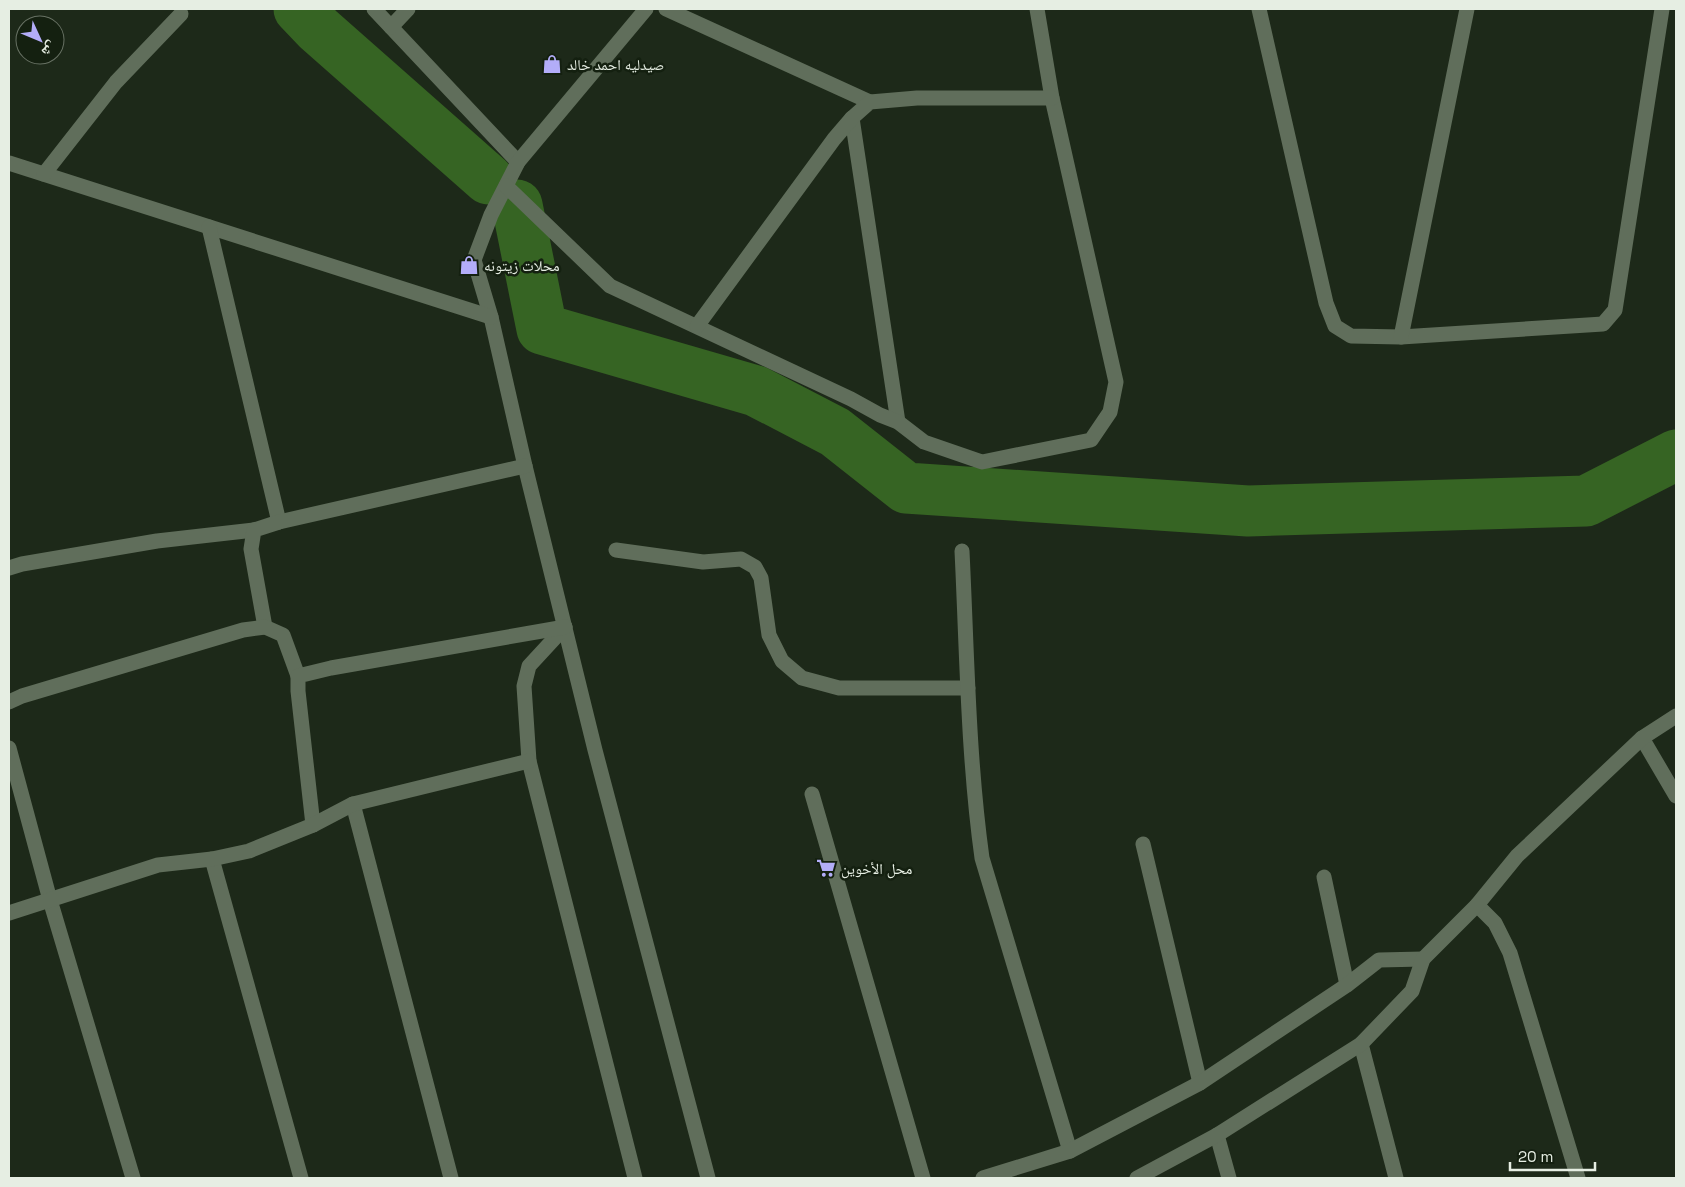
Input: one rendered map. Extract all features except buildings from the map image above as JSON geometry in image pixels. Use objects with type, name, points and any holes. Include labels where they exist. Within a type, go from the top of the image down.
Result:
[{"type":"street","points":[[374,9],[518,162]]},
{"type":"street","points":[[391,27],[408,9]]},
{"type":"street","points":[[646,9],[518,162],[492,215],[474,260],[491,317],[525,466],[595,750],[708,1178]]},
{"type":"street","points":[[666,9],[870,102],[917,98],[1052,98]]},
{"type":"street","points":[[506,186],[610,286],[851,398],[880,415],[898,422],[924,442],[982,462],[1091,440],[1110,412],[1116,382],[1052,98],[1037,9]]},
{"type":"street","points":[[1259,9],[1326,304],[1335,326],[1351,336],[1401,337],[1603,324],[1615,310],[1662,9]]},
{"type":"street","points":[[1401,337],[1467,9]]},
{"type":"street","points":[[44,174],[116,82],[181,14]]},
{"type":"street","points":[[697,326],[834,139],[852,118],[870,102]]},
{"type":"street","points":[[852,118],[898,422]]},
{"type":"street","points":[[9,163],[491,317]]},
{"type":"street","points":[[209,227],[279,522]]},
{"type":"street","points":[[9,568],[22,564],[157,541],[254,530],[279,522],[525,466]]},
{"type":"street","points":[[254,530],[251,549],[265,627]]},
{"type":"street","points":[[616,550],[703,562],[741,559],[755,567],[761,578],[769,635],[782,661],[802,678],[840,688],[968,688]]},
{"type":"street","points":[[962,551],[968,688],[977,823],[982,858],[1070,1151]]},
{"type":"street","points":[[9,702],[22,696],[243,630],[265,627],[283,635],[298,676],[298,691],[313,825]]},
{"type":"street","points":[[298,676],[331,668],[565,627]]},
{"type":"street","points":[[565,627],[529,666],[524,686],[529,761],[636,1178]]},
{"type":"street","points":[[1137,1178],[1217,1135],[1361,1044],[1412,992],[1423,959],[1477,905],[1517,856],[1642,738],[1676,716]]},
{"type":"street","points":[[1642,738],[1676,796]]},
{"type":"street","points":[[9,748],[50,900],[133,1178]]},
{"type":"street","points":[[9,913],[158,865],[212,859],[249,851],[313,825],[353,804],[529,761]]},
{"type":"street","points":[[812,794],[922,1178]]},
{"type":"street","points":[[353,804],[451,1178]]},
{"type":"street","points":[[1144,844],[1200,1083]]},
{"type":"street","points":[[212,859],[301,1178]]},
{"type":"street","points":[[1324,877],[1347,985]]},
{"type":"street","points":[[1477,905],[1495,923],[1510,953],[1578,1178]]},
{"type":"street","points":[[983,1178],[1070,1151],[1200,1083],[1347,985],[1379,960],[1423,959]]},
{"type":"street","points":[[1361,1044],[1396,1178]]},
{"type":"street","points":[[1217,1135],[1228,1178]]},
{"type":"waterway","points":[[299,9],[318,29],[488,179]]},
{"type":"waterway","points":[[517,205],[542,329],[756,391],[835,432],[906,488],[1248,511],[1586,501],[1676,455]]},
{"type":"place","name":"صيدليه احمد خالد","points":[[552,64]]},
{"type":"place","name":"محلات زيتونه","points":[[469,265]]},
{"type":"place","name":"محل الأخوين","points":[[826,868]]}]
